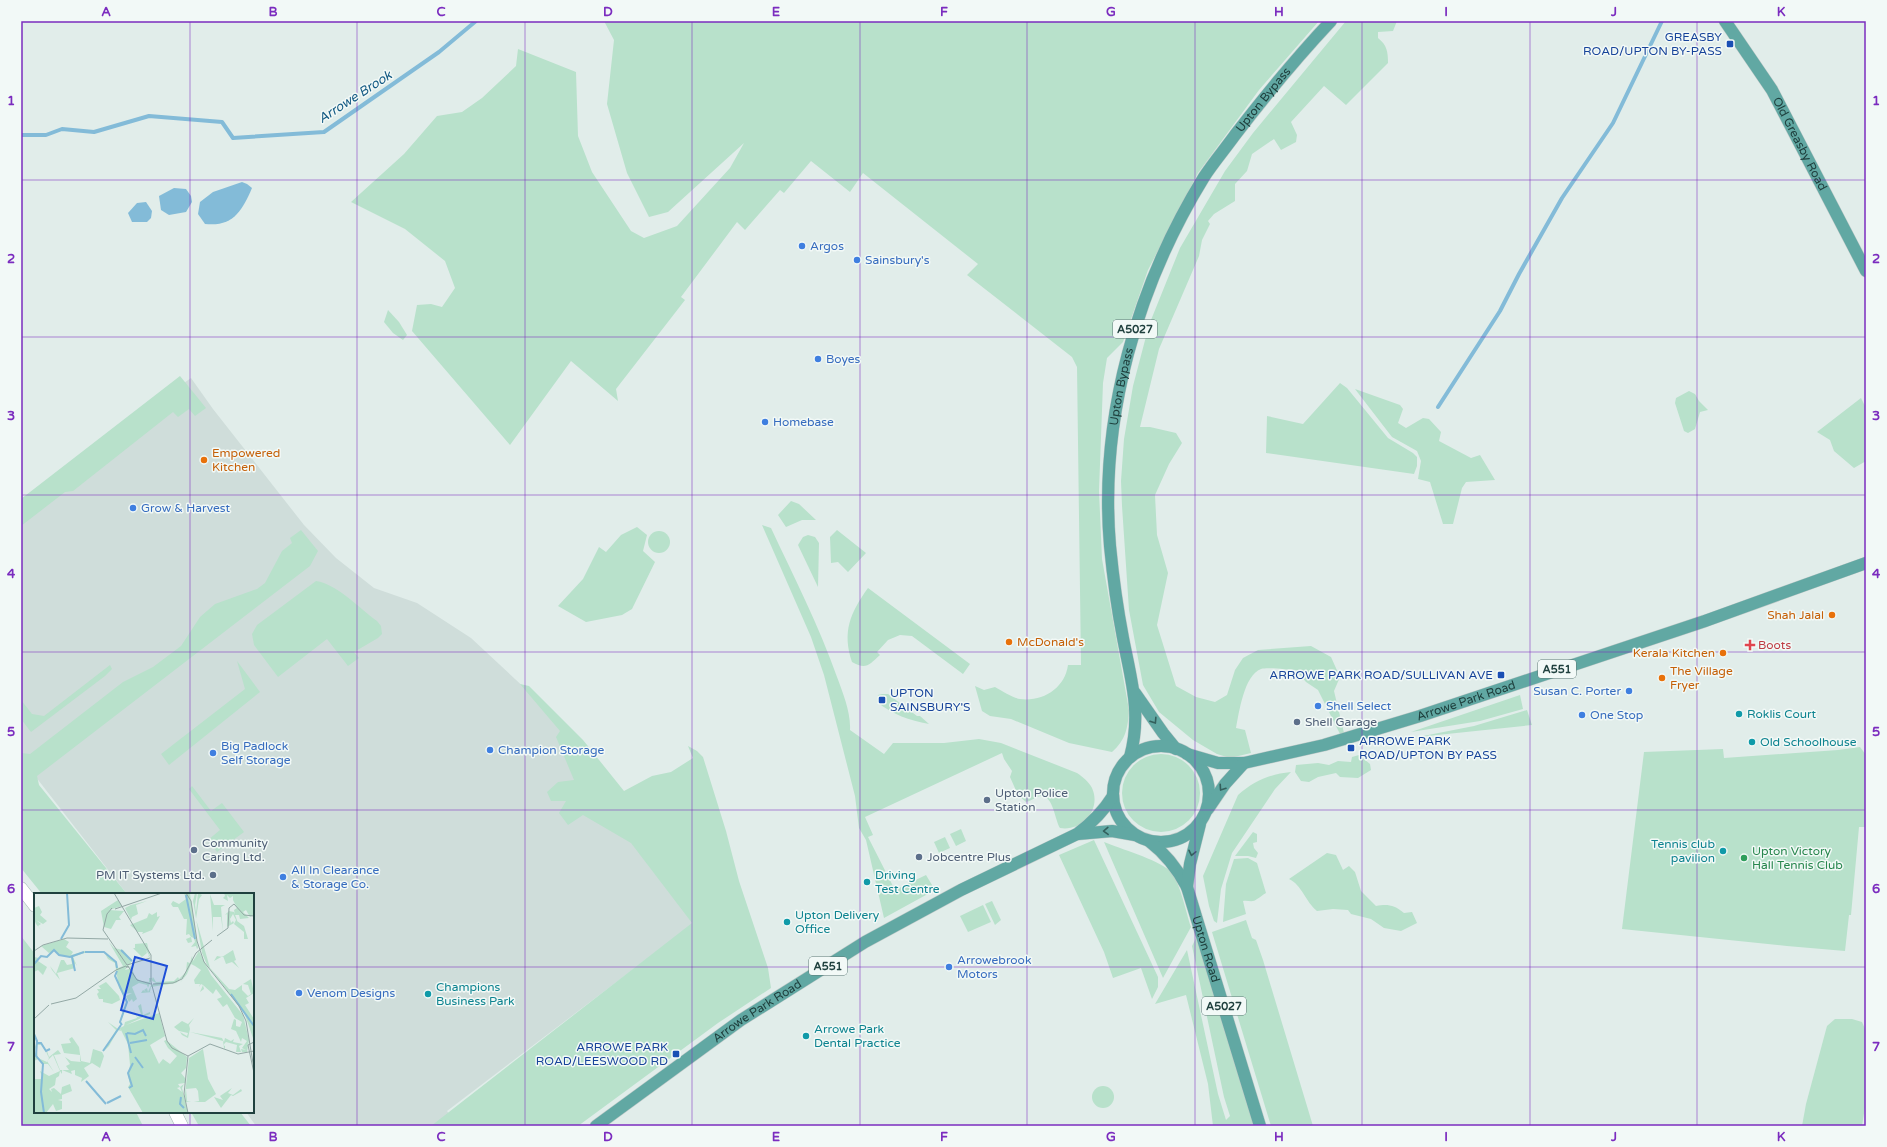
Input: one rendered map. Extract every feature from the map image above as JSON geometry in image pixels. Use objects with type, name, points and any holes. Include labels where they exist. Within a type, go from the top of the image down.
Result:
[{"type":"main road","name":"Upton Bypass","points":[[1130,757],[1136,728],[1135,692],[1124,644],[1114,583],[1108,508],[1111,451],[1119,393],[1134,331],[1157,266],[1186,208],[1206,175],[1250,115],[1331,21]]},
{"type":"main road","name":"Old Greasby Road","points":[[1725,21],[1772,90],[1866,271]]},
{"type":"main road","name":"Arrowe Park Road","points":[[1187,754],[1218,763],[1244,764],[1324,745],[1420,716],[1705,621],[1866,563]]},
{"type":"main road","name":"Upton Bypass","points":[[1135,692],[1162,734],[1176,749]]},
{"type":"main road","points":[[1202,818],[1207,803],[1208,789],[1198,764],[1187,754],[1164,746],[1152,747],[1141,750],[1130,757],[1120,769],[1115,779],[1113,796],[1116,811],[1124,825],[1136,835],[1149,841],[1164,842],[1178,838],[1191,831],[1202,818],[1224,784],[1244,764]]},
{"type":"main road","name":"Arrowe Park Road","points":[[596,1126],[741,1020],[865,942],[961,890],[1077,834],[1102,812],[1113,796]]},
{"type":"main road","name":"Upton Road","points":[[1187,887],[1190,864],[1202,818]]},
{"type":"main road","name":"Arrowe Park Road","points":[[1077,834],[1112,831],[1136,835]]},
{"type":"main road","name":"Upton Road","points":[[1149,841],[1165,853],[1177,867],[1187,887],[1260,1126]]},
{"type":"street","points":[[21,888],[34,905]]},
{"type":"street","points":[[176,1113],[182,1126]]},
{"type":"shaded area","points":[[191,378],[213,409],[304,525],[336,558],[374,588],[417,603],[471,638],[572,732],[707,913],[447,1111],[458,1126],[256,1126],[247,1113],[254,1113],[254,893],[126,893],[21,758],[21,499]]},
{"type":"green space","points":[[604,21],[1319,21],[1259,90],[1198,173],[1148,270],[1123,342],[1107,358],[1103,383],[1099,491],[1102,559],[1129,710],[1128,722],[1123,738],[1112,752],[1069,743],[1011,719],[990,716],[982,711],[975,686],[984,690],[995,687],[1020,699],[1037,698],[1045,696],[1058,687],[1066,673],[1068,665],[1081,665],[1077,367],[1072,357],[967,275],[978,264],[863,173],[850,192],[811,161],[784,193],[780,190],[745,230],[737,222],[681,297],[685,300],[616,389],[618,401],[571,361],[510,445],[412,331],[417,305],[431,304],[442,307],[455,288],[445,261],[405,229],[351,202],[404,154],[437,116],[462,112],[482,98],[516,66],[518,49],[576,72],[578,136],[592,172],[631,231],[644,238],[677,226],[730,168],[744,143],[668,212],[649,217],[627,173],[607,104],[614,40]]},
{"type":"green space","points":[[1346,21],[1397,21],[1393,31],[1378,32],[1378,38],[1383,43],[1388,55],[1388,63],[1346,105],[1324,86],[1291,122],[1297,135],[1296,142],[1281,150],[1274,139],[1252,154],[1247,171],[1235,184],[1235,201],[1214,214],[1208,221],[1210,224],[1202,240],[1199,256],[1159,349],[1140,427],[1150,427],[1176,433],[1182,443],[1169,464],[1155,495],[1157,535],[1168,573],[1157,625],[1176,686],[1196,697],[1215,702],[1227,695],[1235,670],[1243,658],[1258,650],[1311,646],[1331,657],[1340,677],[1334,691],[1344,733],[1340,734],[1318,690],[1306,682],[1296,670],[1264,668],[1255,673],[1246,686],[1236,728],[1245,730],[1251,753],[1230,758],[1217,754],[1193,740],[1159,712],[1143,685],[1129,610],[1121,481],[1124,439],[1133,386],[1149,325],[1180,248],[1225,171],[1253,133]]},
{"type":"green space","points":[[388,310],[399,322],[407,335],[403,340],[393,333],[384,322]]},
{"type":"green space","points":[[180,376],[206,408],[195,416],[189,409],[178,417],[173,412],[73,491],[65,492],[21,526],[21,499]]},
{"type":"green space","points":[[1340,383],[1347,388],[1388,438],[1417,457],[1417,466],[1414,474],[1266,453],[1267,416],[1303,424]]},
{"type":"green space","points":[[1355,389],[1400,405],[1403,409],[1398,423],[1406,428],[1423,418],[1429,419],[1441,432],[1439,441],[1471,458],[1480,455],[1495,480],[1466,482],[1462,488],[1453,524],[1443,524],[1430,482],[1418,479],[1421,461],[1417,451],[1392,437]]},
{"type":"green space","points":[[1689,391],[1695,394],[1699,401],[1708,410],[1700,412],[1695,429],[1688,433],[1684,431],[1675,403],[1676,398]]},
{"type":"green space","points":[[1861,398],[1866,408],[1866,461],[1854,468],[1834,451],[1830,440],[1817,432]]},
{"type":"green space","points":[[791,501],[799,504],[816,520],[802,520],[786,527],[778,515]]},
{"type":"green space","points":[[762,525],[771,528],[822,639],[846,703],[850,730],[884,754],[893,743],[944,743],[979,739],[1001,743],[1077,773],[1084,778],[1091,786],[1094,796],[1094,804],[1088,818],[1075,827],[1060,828],[1048,799],[1039,796],[1026,802],[1018,795],[1010,777],[1012,771],[1002,753],[865,817],[873,835],[868,837],[895,890],[926,875],[935,890],[884,918],[866,840],[859,828],[855,796],[824,675],[811,637]]},
{"type":"green space","points":[[637,527],[647,535],[643,551],[655,562],[632,609],[622,615],[586,622],[558,606],[583,579],[599,547],[606,552],[621,535]]},
{"type":"green space","points":[[301,530],[318,551],[310,566],[37,776],[39,785],[126,893],[41,893],[21,868],[21,753],[30,754],[123,682],[153,667],[181,646],[200,617],[215,604],[257,589],[265,583],[282,551],[292,543],[290,538]]},
{"type":"green space","points":[[837,530],[866,553],[848,572],[838,562],[831,563],[830,537]]},
{"type":"green space","points":[[655,531],[663,531],[670,538],[670,546],[663,553],[655,553],[648,546],[648,538]]},
{"type":"green space","points":[[808,535],[815,537],[819,543],[818,587],[798,545],[803,537]]},
{"type":"green space","points":[[316,581],[332,587],[355,603],[377,621],[381,626],[382,634],[378,638],[354,652],[359,658],[348,666],[327,639],[278,677],[254,645],[252,634],[257,625]]},
{"type":"green space","points":[[868,588],[970,664],[963,674],[912,636],[900,635],[888,640],[877,652],[880,655],[867,665],[861,666],[852,662],[849,651],[848,632],[852,614]]},
{"type":"green space","points":[[237,661],[260,692],[169,765],[161,754],[245,689]]},
{"type":"green space","points":[[110,665],[112,669],[105,676],[31,732],[21,719],[21,700],[32,714],[44,716]]},
{"type":"green space","points":[[520,684],[529,686],[583,740],[624,791],[652,776],[671,772],[693,758],[688,746],[697,751],[703,757],[726,831],[739,881],[768,968],[771,988],[718,1023],[578,1126],[431,1126],[692,923],[631,843],[583,815],[568,825],[559,813],[566,801],[551,801],[547,792],[558,782],[574,780],[556,737],[560,731]]},
{"type":"green space","points":[[888,694],[929,724],[915,721],[883,707],[877,702],[878,695]]},
{"type":"green space","points":[[1520,695],[1523,709],[1480,721],[1411,732]]},
{"type":"green space","points":[[1527,710],[1532,725],[1418,737],[1474,726]]},
{"type":"green space","name":"Upton Victory Hall Tennis Club","points":[[1860,747],[1866,755],[1866,827],[1859,827],[1851,915],[1849,915],[1845,951],[1622,929],[1644,752],[1723,749],[1724,758],[1838,750]]},
{"type":"green space","points":[[1161,754],[1176,757],[1189,765],[1197,778],[1200,793],[1197,808],[1189,821],[1176,829],[1161,832],[1146,829],[1133,821],[1125,808],[1122,793],[1125,778],[1133,765],[1146,757]]},
{"type":"green space","points":[[1359,755],[1370,764],[1371,770],[1358,778],[1340,777],[1336,773],[1318,777],[1309,782],[1301,781],[1295,772],[1296,765],[1318,763],[1329,765],[1338,761],[1351,762],[1352,757]]},
{"type":"green space","points":[[1291,772],[1275,789],[1232,853],[1221,889],[1217,923],[1214,921],[1209,906],[1203,876],[1238,795],[1250,786],[1269,776]]},
{"type":"green space","points":[[192,786],[211,811],[222,803],[244,832],[217,852],[208,840],[220,830],[189,789]]},
{"type":"green space","points":[[961,829],[966,841],[956,846],[950,834]]},
{"type":"green space","points":[[1253,832],[1257,834],[1257,842],[1253,843],[1254,848],[1258,853],[1256,858],[1248,856],[1235,856]]},
{"type":"green space","points":[[945,837],[950,848],[939,853],[934,842]]},
{"type":"green space","points":[[1094,840],[1158,977],[1158,987],[1152,999],[1141,968],[1113,978],[1104,952],[1059,855]]},
{"type":"green space","points":[[1104,842],[1156,862],[1169,870],[1176,881],[1191,927],[1163,978]]},
{"type":"green space","points":[[1327,853],[1336,855],[1343,870],[1349,866],[1355,872],[1361,891],[1376,906],[1391,906],[1404,913],[1412,912],[1417,923],[1401,931],[1384,928],[1371,919],[1351,914],[1348,910],[1333,909],[1317,911],[1309,903],[1297,885],[1289,879]]},
{"type":"green space","points":[[1248,858],[1257,863],[1266,893],[1254,901],[1243,901],[1246,914],[1223,922],[1226,884],[1234,859]]},
{"type":"green space","points":[[992,901],[1001,920],[995,925],[985,904]]},
{"type":"green space","points":[[983,905],[991,922],[968,932],[960,916]]},
{"type":"green space","points":[[1246,920],[1252,938],[1256,940],[1263,960],[1313,1126],[1271,1126],[1212,932]]},
{"type":"green space","points":[[21,936],[34,953],[34,1113],[136,1113],[143,1126],[21,1126]]},
{"type":"green space","points":[[1197,936],[1254,1126],[1213,1126],[1208,1084],[1186,995],[1155,1004],[1187,950],[1218,1094],[1226,1120],[1230,1116],[1224,1097],[1192,946]]},
{"type":"green space","points":[[1835,1019],[1852,1019],[1862,1022],[1866,1031],[1866,1101],[1862,1126],[1802,1126],[1806,1104],[1827,1026]]},
{"type":"green space","points":[[1103,1086],[1111,1089],[1114,1097],[1111,1105],[1103,1108],[1095,1105],[1092,1097],[1095,1089]]},
{"type":"green space","points":[[192,1113],[241,1113],[251,1126],[199,1126]]},
{"type":"water","points":[[242,182],[252,188],[244,204],[235,216],[223,223],[205,224],[198,214],[200,202],[213,192]]},
{"type":"water","points":[[174,188],[186,189],[191,196],[192,202],[186,212],[169,215],[161,210],[159,196]]},
{"type":"water","points":[[146,202],[152,211],[151,218],[147,222],[132,222],[128,213],[137,203]]},
{"type":"waterway","name":"Arrowe Brook","points":[[21,135],[46,135],[62,129],[94,132],[149,116],[222,122],[233,138],[324,132],[439,52],[476,21]]},
{"type":"waterway","points":[[1438,407],[1500,311],[1562,198],[1613,123],[1662,21]]},
{"type":"place","name":"GREASBY ROAD/UPTON BY-PASS","points":[[1730,44]]},
{"type":"place","name":"Argos","points":[[802,246]]},
{"type":"place","name":"Sainsbury's","points":[[857,260]]},
{"type":"place","name":"Boyes","points":[[818,359]]},
{"type":"place","name":"Homebase","points":[[765,422]]},
{"type":"place","name":"Empowered Kitchen","points":[[204,460]]},
{"type":"place","name":"Grow & Harvest","points":[[133,508]]},
{"type":"place","name":"Shah Jalal","points":[[1832,615]]},
{"type":"place","name":"McDonald's","points":[[1009,642]]},
{"type":"place","name":"Boots","points":[[1750,645]]},
{"type":"place","name":"Kerala Kitchen","points":[[1723,653]]},
{"type":"place","name":"ARROWE PARK ROAD/SULLIVAN AVE","points":[[1501,675]]},
{"type":"place","name":"The Village Fryer","points":[[1662,678]]},
{"type":"place","name":"Susan C. Porter","points":[[1629,691]]},
{"type":"place","name":"UPTON SAINSBURY'S","points":[[882,700]]},
{"type":"place","name":"Shell Select","points":[[1318,706]]},
{"type":"place","name":"Roklis Court","points":[[1739,714]]},
{"type":"place","name":"One Stop","points":[[1582,715]]},
{"type":"place","name":"Shell Garage","points":[[1297,722]]},
{"type":"place","name":"Old Schoolhouse","points":[[1752,742]]},
{"type":"place","name":"ARROWE PARK ROAD/UPTON BY PASS","points":[[1351,748]]},
{"type":"place","name":"Champion Storage","points":[[490,750]]},
{"type":"place","name":"Big Padlock Self Storage","points":[[213,753]]},
{"type":"place","name":"Upton Police Station","points":[[987,800]]},
{"type":"place","name":"Community Caring Ltd.","points":[[194,850]]},
{"type":"place","name":"Tennis club pavilion","points":[[1723,851]]},
{"type":"place","name":"Jobcentre Plus","points":[[919,857]]},
{"type":"place","name":"Upton Victory Hall Tennis Club","points":[[1744,858]]},
{"type":"place","name":"PM IT Systems Ltd.","points":[[213,875]]},
{"type":"place","name":"All In Clearance & Storage Co.","points":[[283,877]]},
{"type":"place","name":"Driving Test Centre","points":[[867,882]]},
{"type":"place","name":"Upton Delivery Office","points":[[787,922]]},
{"type":"place","name":"Arrowebrook Motors","points":[[949,967]]},
{"type":"place","name":"Venom Designs","points":[[299,993]]},
{"type":"place","name":"Champions Business Park","points":[[428,994]]},
{"type":"place","name":"Arrowe Park Dental Practice","points":[[806,1036]]},
{"type":"place","name":"ARROWE PARK ROAD/LEESWOOD RD","points":[[676,1054]]}]
